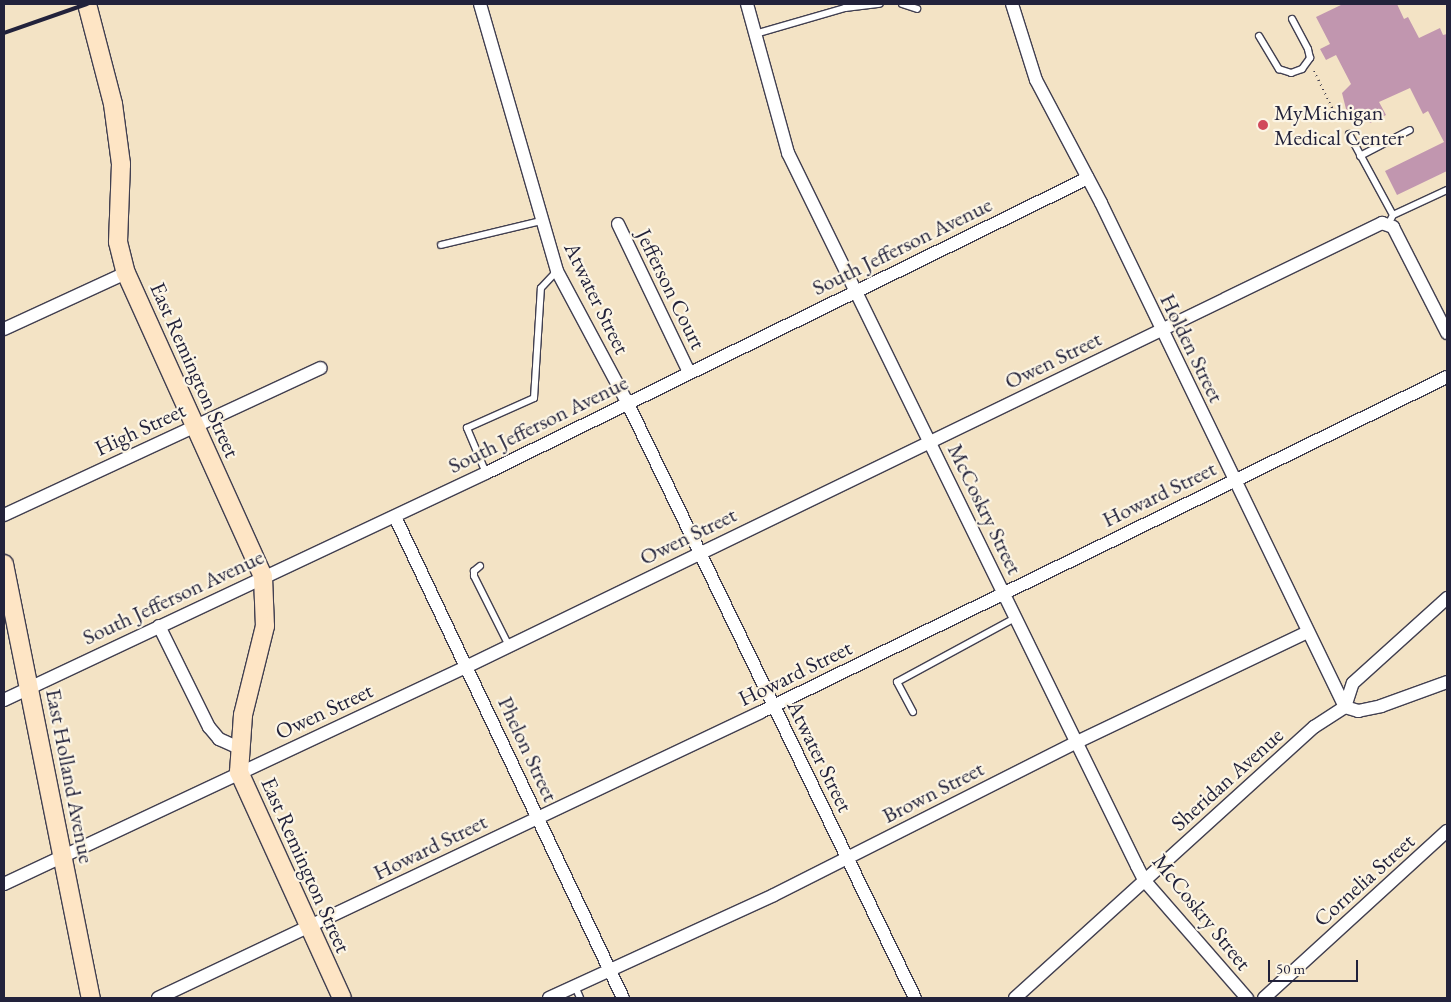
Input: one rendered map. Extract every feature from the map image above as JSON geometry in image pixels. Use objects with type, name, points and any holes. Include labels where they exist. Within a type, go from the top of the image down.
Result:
[{"type":"main road","name":"East Remington Street","points":[[87,4],[113,104],[121,164],[118,242],[126,273],[263,577],[265,626],[243,715],[239,748],[239,772],[342,998]]},
{"type":"main road","name":"East Holland Avenue","points":[[4,564],[91,998]]},
{"type":"street","name":"Atwater Street","points":[[480,4],[541,221],[557,271],[627,402],[698,554],[848,857],[915,998]]},
{"type":"street","name":"McCoskry Street","points":[[746,4],[788,153],[1004,593],[1075,743],[1144,880],[1247,998]]},
{"type":"street","name":"Holden Street","points":[[1012,4],[1036,80],[1088,178],[1233,480],[1345,707]]},
{"type":"street","name":"South Jefferson Avenue","points":[[4,700],[486,473],[627,402],[1088,178]]},
{"type":"street","points":[[1391,219],[1447,334]]},
{"type":"street","name":"Owen Street","points":[[4,884],[468,666],[929,441],[1391,219]]},
{"type":"street","name":"Jefferson Court","points":[[618,224],[689,372]]},
{"type":"street","points":[[4,329],[126,273]]},
{"type":"street","name":"High Street","points":[[4,515],[321,368]]},
{"type":"street","name":"Howard Street","points":[[158,998],[774,706],[1447,377]]},
{"type":"street","name":"Phelon Street","points":[[396,516],[623,998]]},
{"type":"street","points":[[1447,598],[1353,683],[1345,707],[1358,711],[1381,706],[1447,682]]},
{"type":"street","points":[[159,626],[209,727],[219,739],[239,748]]},
{"type":"street","name":"Brown Street","points":[[549,998],[774,895],[1075,743],[1308,632]]},
{"type":"street","name":"Sheridan Avenue","points":[[1015,998],[1314,727],[1345,707]]},
{"type":"street","name":"Cornelia Street","points":[[1264,998],[1447,831]]},
{"type":"lane","points":[[755,34],[845,8],[880,4]]},
{"type":"lane","points":[[902,4],[916,9]]},
{"type":"lane","points":[[1259,36],[1278,70],[1297,72],[1307,66],[1310,58],[1292,19]]},
{"type":"lane","points":[[1360,156],[1410,130]]},
{"type":"lane","points":[[1349,134],[1391,219],[1447,190]]},
{"type":"lane","points":[[441,245],[541,221]]},
{"type":"lane","points":[[486,473],[467,428],[534,398],[541,288],[557,271]]},
{"type":"lane","points":[[480,566],[474,571],[474,576],[509,646]]},
{"type":"lane","points":[[913,712],[897,682],[1015,618]]},
{"type":"lane","points":[[575,986],[580,998]]},
{"type":"path","points":[[1314,71],[1340,124]]},
{"type":"building","points":[[1343,4],[1397,4],[1404,19],[1408,17],[1419,38],[1440,28],[1443,35],[1447,34],[1447,171],[1397,195],[1385,171],[1444,142],[1428,111],[1423,114],[1410,88],[1379,102],[1386,115],[1370,123],[1365,113],[1360,115],[1346,109],[1342,93],[1351,84],[1336,55],[1326,60],[1320,49],[1330,44],[1316,17]]},
{"type":"railway","points":[[4,33],[87,4]]},
{"type":"place","name":"MyMichigan Medical Center","points":[[1263,125]]}]
